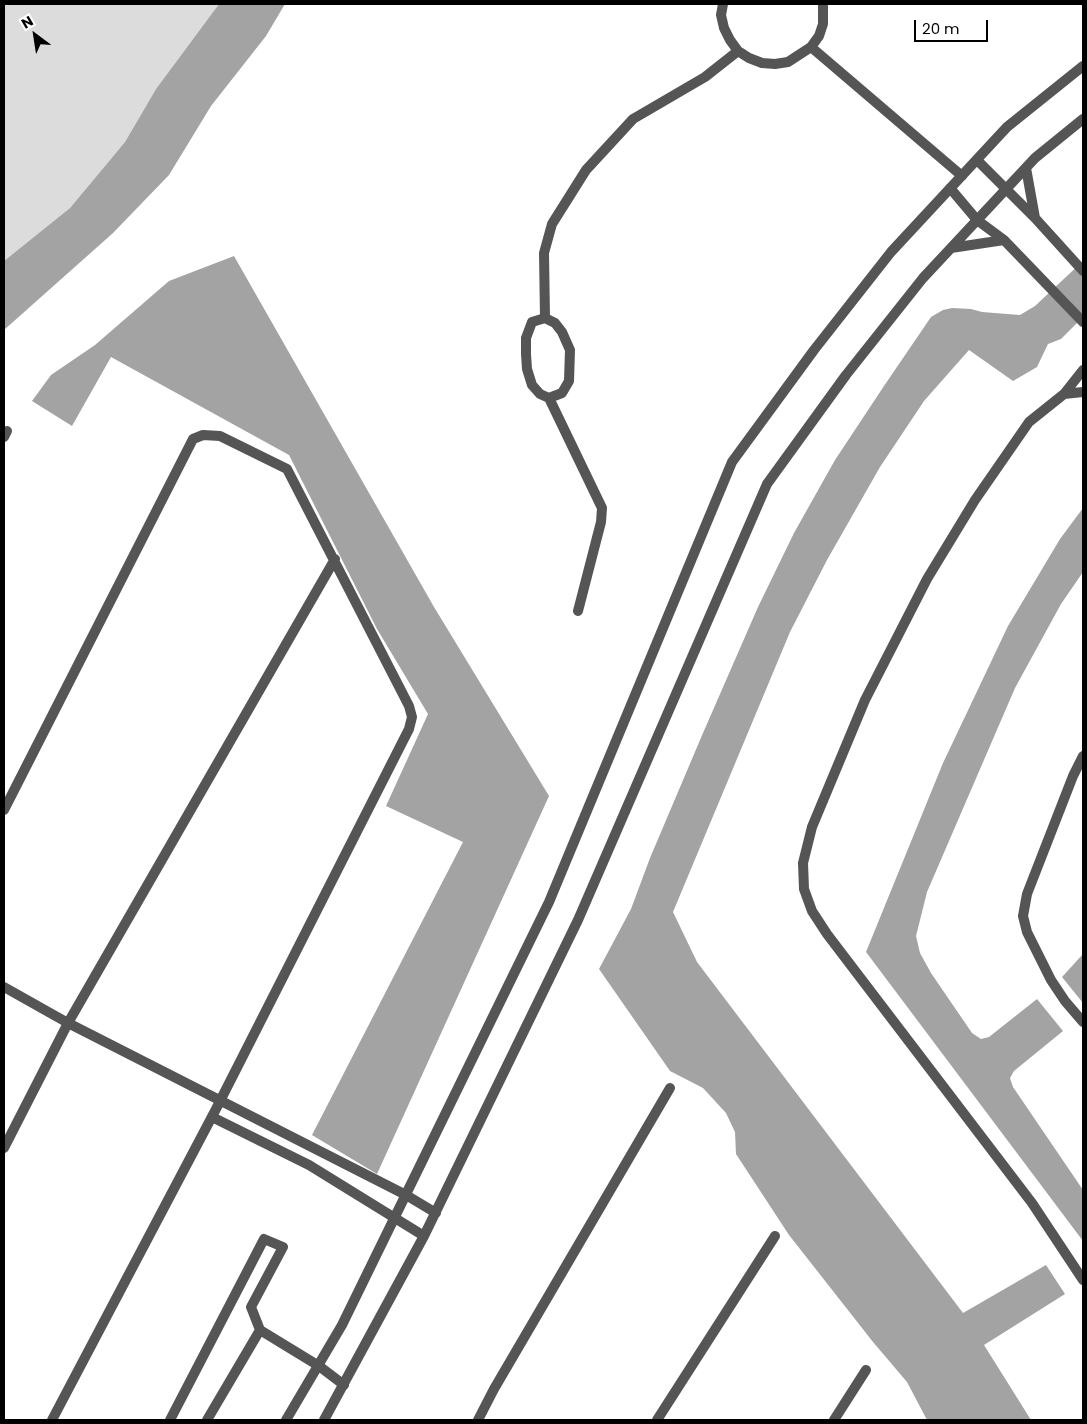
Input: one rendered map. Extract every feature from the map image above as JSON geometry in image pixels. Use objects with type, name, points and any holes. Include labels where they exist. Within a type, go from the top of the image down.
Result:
[{"type":"street","points":[[723,4],[721,15],[724,28],[738,51],[756,60],[775,64],[788,62],[811,47],[819,36],[823,24],[823,4]]},
{"type":"street","points":[[811,47],[962,176]]},
{"type":"street","points":[[545,318],[544,253],[552,224],[586,170],[633,119],[705,77],[738,51]]},
{"type":"street","points":[[286,1420],[342,1325],[549,902],[732,462],[814,350],[892,252],[1007,127],[1083,66]]},
{"type":"street","points":[[324,1420],[436,1213],[578,920],[767,484],[846,375],[923,278],[1035,158],[1083,119]]},
{"type":"street","points":[[977,160],[1035,218],[1083,271]]},
{"type":"street","points":[[1026,168],[1035,218]]},
{"type":"street","points":[[950,188],[977,220],[1004,240],[1083,322]]},
{"type":"street","points":[[951,248],[1004,240]]},
{"type":"street","points":[[550,398],[562,393],[569,381],[570,350],[562,332],[555,323],[545,318],[532,322],[526,338],[527,369],[532,385],[540,394],[550,398],[602,508],[601,522],[578,611]]},
{"type":"street","points":[[1083,370],[1064,394],[1029,422],[975,500],[927,579],[865,700],[812,827],[803,863],[804,889],[812,911],[827,934],[1032,1203],[1083,1280]]},
{"type":"street","points":[[1064,394],[1083,392]]},
{"type":"street","points":[[4,810],[193,439],[203,435],[220,436],[287,469],[410,706],[412,717],[409,729],[221,1100],[52,1420]]},
{"type":"street","points":[[4,1148],[68,1023],[335,559]]},
{"type":"street","points":[[1080,1019],[1050,980],[1027,932],[1023,916],[1026,894],[1073,776],[1083,756]]},
{"type":"street","points":[[4,987],[68,1023],[406,1195],[436,1213]]},
{"type":"street","points":[[478,1420],[494,1389],[670,1088]]},
{"type":"street","points":[[212,1117],[309,1165],[424,1236]]},
{"type":"street","points":[[657,1420],[775,1236]]},
{"type":"street","points":[[170,1420],[264,1239],[284,1247],[251,1307],[260,1330],[319,1366],[344,1385]]},
{"type":"street","points":[[207,1420],[260,1330]]},
{"type":"street","points":[[834,1420],[866,1370]]},
{"type":"shaded area","points":[[4,4],[219,4],[156,89],[125,142],[70,208],[4,261]]},
{"type":"shaded area","points":[[219,4],[285,4],[266,36],[211,106],[169,175],[113,233],[4,330],[4,261],[70,208],[125,142],[156,89]]},
{"type":"shaded area","points":[[234,256],[434,607],[549,796],[377,1174],[312,1135],[463,842],[386,806],[428,714],[377,629],[289,455],[111,357],[72,426],[32,401],[51,375],[95,345],[169,281]]},
{"type":"shaded area","points":[[1083,261],[1083,317],[1061,339],[1048,344],[1037,367],[1013,381],[969,350],[924,401],[880,467],[827,560],[790,632],[673,912],[697,962],[963,1313],[1046,1265],[1065,1294],[984,1345],[1031,1420],[927,1420],[907,1382],[789,1235],[736,1154],[735,1132],[726,1113],[703,1088],[670,1071],[599,969],[631,909],[650,858],[703,733],[758,607],[794,533],[835,460],[931,317],[943,310],[952,308],[1020,315],[1035,306]]},
{"type":"shaded area","points":[[1083,508],[1083,572],[1061,604],[1015,688],[927,892],[916,936],[920,953],[931,973],[972,1033],[981,1039],[989,1037],[1037,999],[1063,1031],[1014,1071],[1010,1078],[1013,1087],[1083,1190],[1083,1241],[866,952],[943,763],[1008,626],[1060,539]]},
{"type":"shaded area","points":[[1083,954],[1083,1003],[1062,977]]}]
